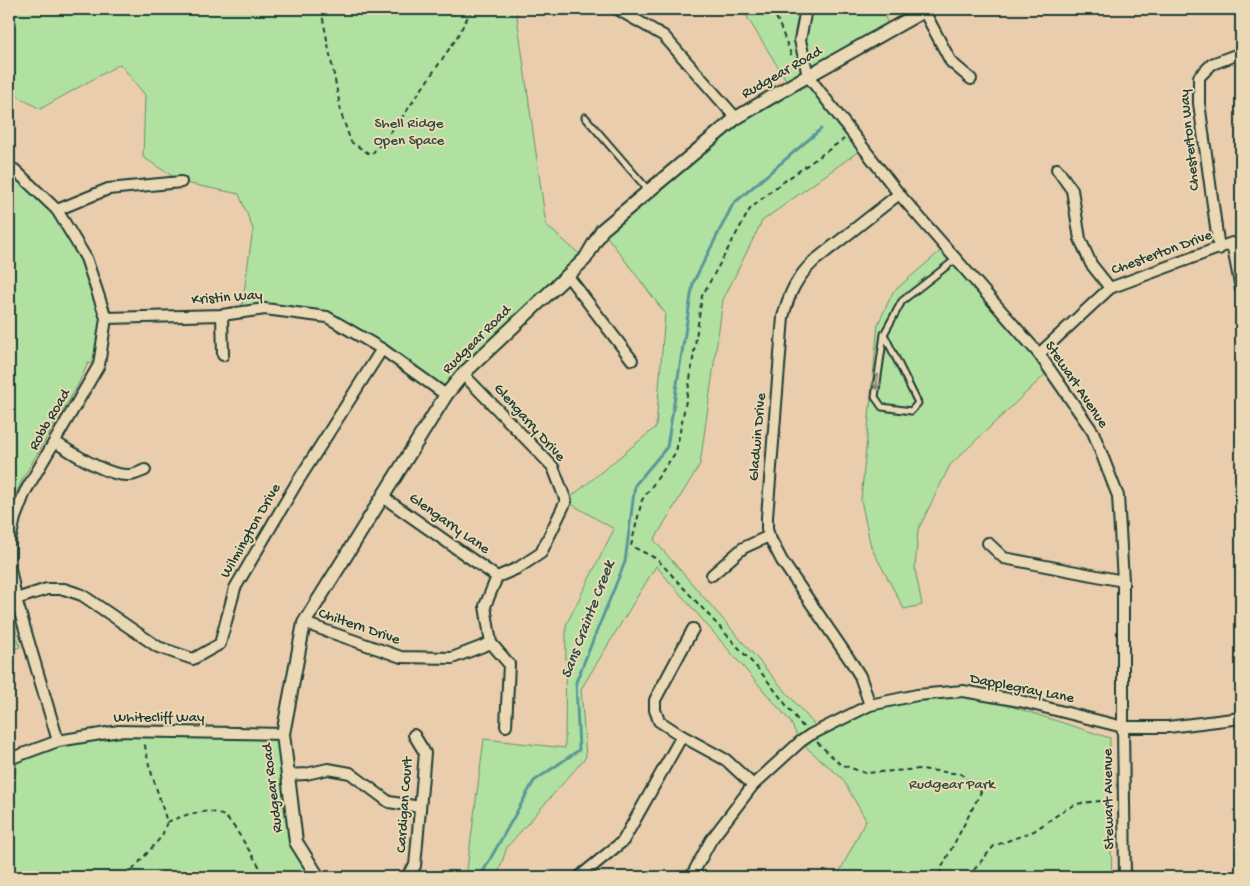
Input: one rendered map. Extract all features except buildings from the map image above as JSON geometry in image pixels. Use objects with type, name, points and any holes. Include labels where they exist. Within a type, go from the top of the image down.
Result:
[{"type":"street","points":[[618,9],[664,36],[736,118]]},
{"type":"street","points":[[806,9],[800,40],[808,76]]},
{"type":"street","points":[[926,10],[951,62],[970,79]]},
{"type":"street","name":"Rudgear Road","points":[[318,877],[296,842],[283,734],[304,623],[446,395],[462,374],[585,259],[602,230],[736,118],[926,10]]},
{"type":"street","name":"Chesterton Way","points":[[1219,249],[1199,104],[1199,77],[1212,64],[1241,53]]},
{"type":"street","name":"Stewart Avenue","points":[[808,76],[899,194],[1039,354],[1093,432],[1118,496],[1123,581],[1125,877]]},
{"type":"street","name":"Robb Road","points":[[9,168],[15,170],[57,210],[86,258],[106,318],[98,365],[25,492],[15,518],[10,540],[10,568],[16,599],[58,741]]},
{"type":"street","points":[[1057,168],[1072,190],[1080,240],[1091,264],[1110,288]]},
{"type":"street","points":[[57,210],[108,189],[181,182]]},
{"type":"street","name":"Gladwin Drive","points":[[870,705],[860,676],[782,561],[769,536],[767,517],[783,317],[787,302],[797,279],[814,260],[899,194]]},
{"type":"street","name":"Chesterton Drive","points":[[1039,354],[1110,288],[1232,243],[1241,289]]},
{"type":"street","points":[[567,275],[632,360]]},
{"type":"street","name":"Kristin Way","points":[[106,318],[222,315],[265,309],[327,317],[382,348],[446,395]]},
{"type":"street","points":[[222,315],[223,355]]},
{"type":"street","name":"Wilmington Drive","points":[[16,599],[46,589],[64,589],[82,594],[158,647],[193,659],[220,644],[235,588],[296,484],[382,348]]},
{"type":"street","name":"Glengarry Drive","points":[[462,374],[552,467],[566,501],[541,553],[518,568],[497,577]]},
{"type":"street","points":[[55,442],[109,472],[130,475],[145,470]]},
{"type":"street","name":"Glengarry Lane","points":[[382,497],[497,577]]},
{"type":"street","points":[[712,574],[742,548],[769,536]]},
{"type":"street","points":[[988,543],[1004,558],[1123,581]]},
{"type":"street","points":[[497,577],[485,606],[491,643],[510,664],[506,726]]},
{"type":"street","name":"Chiltern Drive","points":[[304,623],[401,657],[452,658],[491,643]]},
{"type":"street","points":[[692,629],[655,700],[655,710],[659,721],[726,760],[753,785]]},
{"type":"street","name":"Dapplegray Lane","points":[[695,876],[711,840],[753,785],[805,739],[870,705],[918,695],[964,691],[1020,701],[1123,727],[1168,727],[1241,718]]},
{"type":"street","name":"Whitecliff Way","points":[[9,759],[58,741],[119,731],[283,734]]},
{"type":"street","name":"Cardigan Court","points":[[406,877],[415,866],[425,753],[414,735]]},
{"type":"street","points":[[578,877],[623,842],[682,736]]},
{"type":"street","points":[[288,775],[306,774],[328,769],[350,773],[389,802],[420,807]]},
{"type":"lane","points":[[585,117],[649,191]]},
{"type":"lane","points":[[884,334],[918,403],[911,411],[882,407],[875,397],[884,334],[902,301],[956,259]]},
{"type":"path","points":[[321,9],[342,116],[351,142],[371,155],[399,122],[456,39],[472,9]]},
{"type":"path","points":[[772,9],[791,56],[808,76]]},
{"type":"path","points":[[128,877],[162,836],[167,822],[149,765],[142,731]]},
{"type":"path","points":[[968,877],[994,846],[1034,830],[1066,809],[1077,804],[1124,800]]},
{"type":"path","points":[[167,822],[189,814],[209,811],[225,816],[235,828],[266,877]]},
{"type":"green space","name":"Shell Ridge Open Space","points":[[9,9],[516,9],[546,225],[585,259],[446,395],[327,317],[241,313],[253,229],[239,194],[181,182],[143,157],[145,95],[120,64],[40,109],[9,91]]},
{"type":"green space","name":"Rudgear Park","points":[[742,9],[882,9],[890,30],[808,76],[863,148],[762,221],[723,300],[700,464],[654,540],[820,731],[870,705],[963,691],[1110,738],[1109,794],[1112,877],[837,877],[866,820],[842,778],[800,742],[790,721],[656,566],[581,689],[586,757],[507,847],[497,877],[466,877],[484,739],[565,748],[566,625],[614,529],[566,501],[656,427],[665,313],[602,230],[736,118],[790,86]]},
{"type":"green space","points":[[9,168],[57,210],[86,258],[106,318],[99,365],[88,363],[77,387],[23,478],[9,510]]},
{"type":"green space","points":[[945,247],[1050,370],[950,465],[918,530],[915,569],[922,605],[904,609],[871,547],[861,500],[878,324],[893,292]]},
{"type":"green space","points":[[9,602],[20,647],[9,651]]},
{"type":"green space","points":[[119,731],[283,734],[296,842],[318,877],[9,877],[9,814],[18,756]]},
{"type":"waterway","name":"Sans Crainte Creek","points":[[845,9],[845,14]]},
{"type":"waterway","name":"Sans Crainte Creek","points":[[483,877],[484,870],[534,781],[579,750],[576,682],[625,562],[635,485],[667,447],[693,283],[733,204],[821,129]]}]
